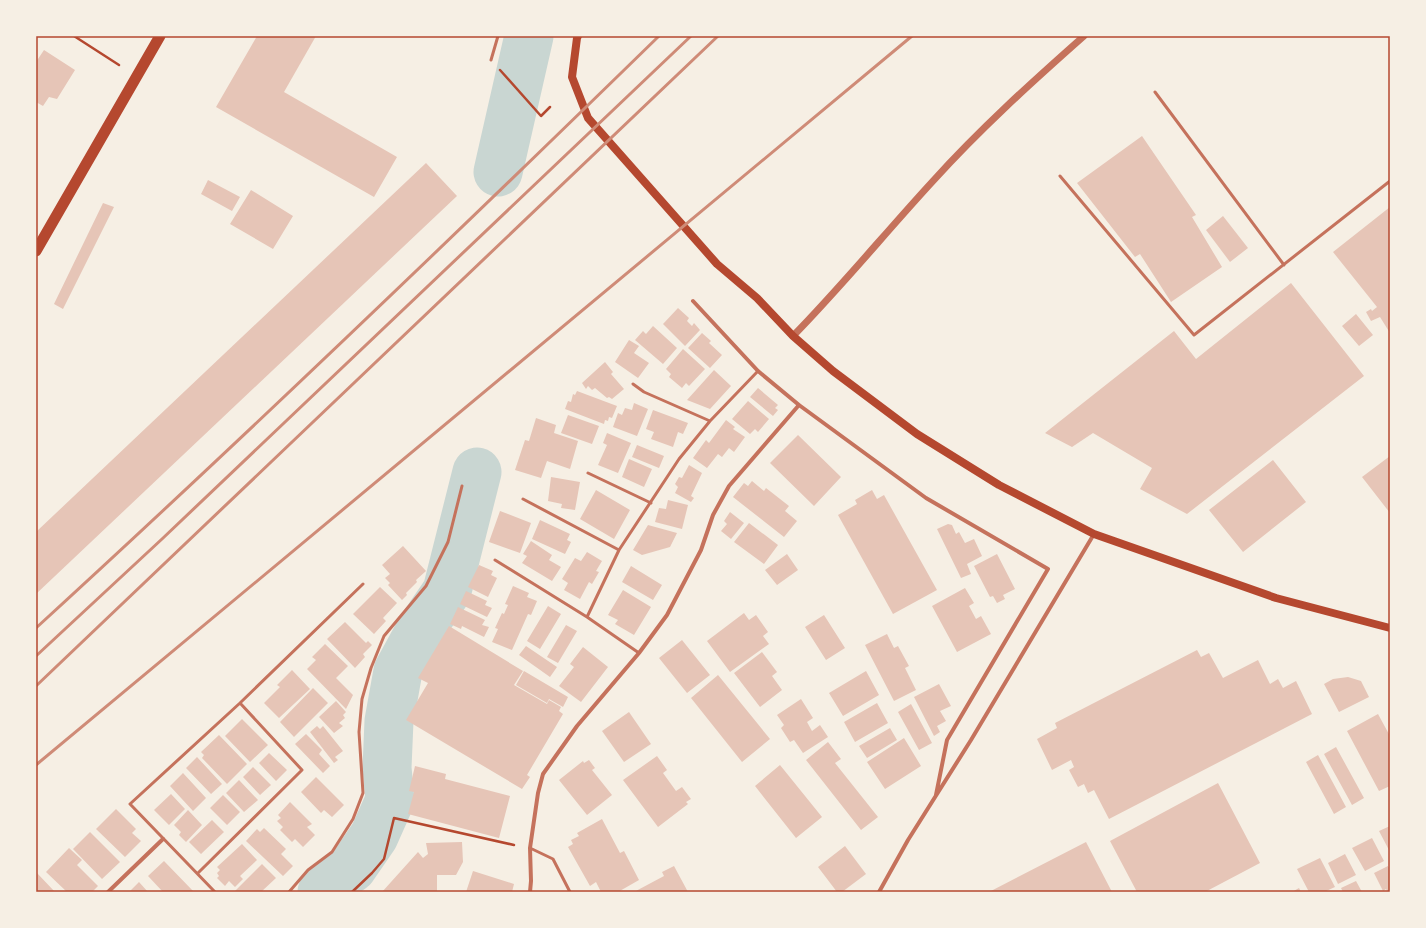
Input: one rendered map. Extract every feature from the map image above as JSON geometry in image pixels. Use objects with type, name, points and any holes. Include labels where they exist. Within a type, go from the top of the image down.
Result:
[{"type":"highway","points":[[36,251],[160,36]]},
{"type":"main road","points":[[578,36],[572,78],[588,118],[717,264],[756,298],[793,336],[833,372],[917,434],[999,485],[1094,534],[1276,598],[1390,628]]},
{"type":"street","points":[[793,336],[827,301],[933,181],[967,146],[1084,36]]},
{"type":"street","points":[[693,301],[758,371],[799,405],[926,498],[1048,569],[947,740],[936,796]]},
{"type":"street","points":[[530,892],[530,848],[538,793],[543,774],[577,726],[639,653],[667,615],[702,550],[713,515],[729,486],[799,405]]},
{"type":"street","points":[[879,892],[908,840],[972,740],[1094,534]]},
{"type":"street","points":[[108,892],[163,839]]},
{"type":"lane","points":[[490,60],[498,36]]},
{"type":"lane","points":[[1155,92],[1284,265]]},
{"type":"lane","points":[[1060,176],[1194,335],[1390,182]]},
{"type":"lane","points":[[587,617],[619,550],[679,459],[710,421],[758,371]]},
{"type":"lane","points":[[633,384],[644,392],[710,421]]},
{"type":"lane","points":[[588,473],[651,503]]},
{"type":"lane","points":[[289,892],[308,870],[332,852],[353,819],[363,793],[359,732],[362,699],[371,668],[384,636],[426,586],[448,542],[462,486]]},
{"type":"lane","points":[[523,499],[619,550]]},
{"type":"lane","points":[[495,560],[587,617],[639,653]]},
{"type":"lane","points":[[215,892],[130,804],[240,703],[363,584]]},
{"type":"lane","points":[[198,874],[302,770],[240,703]]},
{"type":"lane","points":[[530,848],[553,859],[570,892]]},
{"type":"path","points":[[74,36],[119,65]]},
{"type":"path","points":[[490,60],[542,116],[550,107]]},
{"type":"path","points":[[352,892],[384,859],[394,818],[530,848]]},
{"type":"building","points":[[257,36],[316,36],[284,92],[397,157],[374,197],[216,107]]},
{"type":"building","points":[[44,50],[75,70],[57,99],[49,97],[43,106],[36,102],[36,62]]},
{"type":"building","points":[[1142,136],[1196,215],[1192,217],[1222,267],[1171,302],[1140,254],[1135,257],[1077,183]]},
{"type":"building","points":[[426,163],[457,196],[36,594],[36,532]]},
{"type":"building","points":[[208,180],[240,197],[232,211],[201,194]]},
{"type":"building","points":[[251,190],[293,216],[273,249],[230,224]]},
{"type":"building","points":[[103,203],[114,207],[63,309],[54,304]]},
{"type":"building","points":[[1390,207],[1390,333],[1380,317],[1371,321],[1366,312],[1371,309],[1372,311],[1377,307],[1333,252]]},
{"type":"building","points":[[1223,216],[1248,248],[1230,262],[1206,230]]},
{"type":"building","points":[[1291,283],[1364,376],[1187,514],[1140,489],[1152,468],[1093,433],[1072,447],[1045,433],[1174,331],[1196,359]]},
{"type":"building","points":[[678,308],[689,318],[687,321],[692,326],[694,323],[700,330],[685,346],[663,324]]},
{"type":"building","points":[[1356,314],[1373,335],[1359,346],[1342,326]]},
{"type":"building","points":[[653,326],[677,348],[663,364],[635,340],[643,331],[646,334]]},
{"type":"building","points":[[702,333],[711,341],[709,343],[722,355],[710,368],[688,348]]},
{"type":"building","points":[[629,340],[639,346],[634,353],[649,363],[638,378],[615,362]]},
{"type":"building","points":[[683,349],[705,369],[689,386],[686,383],[682,388],[669,377],[671,374],[666,369]]},
{"type":"building","points":[[605,362],[613,372],[611,374],[624,389],[612,399],[609,397],[607,398],[595,388],[592,390],[588,386],[586,389],[582,383]]},
{"type":"building","points":[[714,370],[731,386],[710,409],[687,400]]},
{"type":"building","points":[[758,388],[778,405],[775,408],[778,410],[773,416],[750,397]]},
{"type":"building","points":[[577,391],[617,406],[612,418],[609,417],[608,421],[605,420],[604,424],[565,409],[568,401],[571,402],[573,394],[575,395]]},
{"type":"building","points":[[748,401],[769,419],[758,432],[755,429],[750,434],[732,419]]},
{"type":"building","points":[[634,403],[648,409],[637,436],[613,427],[618,413],[622,415],[625,408],[632,410]]},
{"type":"building","points":[[653,410],[688,423],[683,434],[678,432],[673,447],[651,439],[654,432],[646,429]]},
{"type":"building","points":[[568,415],[599,426],[592,444],[561,433]]},
{"type":"building","points":[[536,418],[556,425],[554,433],[578,441],[570,469],[547,461],[541,478],[515,470],[525,440],[529,441]]},
{"type":"building","points":[[726,420],[735,427],[733,429],[745,437],[734,452],[729,448],[722,457],[718,454],[707,468],[693,458],[706,440],[709,443]]},
{"type":"building","points":[[607,433],[631,443],[618,473],[598,465],[607,445],[603,443]]},
{"type":"building","points":[[798,435],[841,477],[814,506],[770,463]]},
{"type":"building","points":[[637,445],[664,456],[659,468],[632,457]]},
{"type":"building","points":[[1390,456],[1390,513],[1362,477]]},
{"type":"building","points":[[629,459],[652,469],[644,487],[622,477]]},
{"type":"building","points":[[1273,460],[1306,502],[1243,552],[1209,510]]},
{"type":"building","points":[[689,465],[702,473],[691,496],[694,498],[691,502],[675,493],[678,487],[675,484],[679,477],[682,478]]},
{"type":"building","points":[[551,477],[580,482],[575,510],[561,508],[562,504],[548,501]]},
{"type":"building","points":[[752,481],[764,491],[766,488],[789,506],[785,511],[797,521],[784,537],[733,497],[744,483],[748,486]]},
{"type":"building","points":[[596,490],[630,510],[614,539],[580,519]]},
{"type":"building","points":[[872,490],[877,499],[884,495],[937,590],[893,614],[838,515],[857,504],[855,500]]},
{"type":"building","points":[[668,500],[688,505],[682,529],[655,522],[659,508],[666,509]]},
{"type":"building","points":[[500,511],[531,523],[520,553],[489,542]]},
{"type":"building","points":[[730,512],[744,523],[731,539],[721,531],[727,524],[724,521]]},
{"type":"building","points":[[540,520],[570,534],[567,540],[571,542],[565,554],[532,539]]},
{"type":"building","points":[[749,523],[778,545],[764,564],[734,542]]},
{"type":"building","points":[[948,524],[952,525],[956,534],[959,532],[965,543],[974,539],[982,556],[967,564],[971,574],[961,578],[937,529]]},
{"type":"building","points":[[648,525],[677,533],[670,547],[642,555],[633,550]]},
{"type":"building","points":[[531,541],[552,555],[549,560],[561,567],[552,581],[522,563],[527,556],[523,554]]},
{"type":"building","points":[[403,546],[426,571],[416,580],[417,582],[406,593],[407,595],[402,600],[388,585],[390,583],[385,578],[390,574],[382,565]]},
{"type":"building","points":[[587,552],[602,561],[596,571],[599,572],[592,584],[589,582],[580,599],[564,590],[568,583],[562,579],[575,558],[581,561]]},
{"type":"building","points":[[787,554],[798,570],[777,585],[765,570]]},
{"type":"building","points":[[997,554],[1015,589],[1003,595],[1005,599],[997,603],[993,596],[990,597],[974,566]]},
{"type":"building","points":[[479,565],[493,571],[491,575],[497,578],[488,597],[468,587]]},
{"type":"building","points":[[631,566],[662,585],[653,600],[622,582]]},
{"type":"building","points":[[513,586],[529,593],[527,597],[537,601],[531,615],[528,614],[512,650],[492,642],[498,629],[495,628],[502,613],[504,614],[508,605],[505,604]]},
{"type":"building","points":[[380,587],[397,603],[383,618],[386,621],[374,634],[353,614]]},
{"type":"building","points":[[965,588],[974,603],[969,606],[976,619],[981,616],[991,634],[957,652],[932,606]]},
{"type":"building","points":[[623,590],[651,607],[634,635],[615,624],[618,620],[608,615]]},
{"type":"building","points":[[466,591],[487,601],[485,605],[492,608],[487,617],[460,604]]},
{"type":"building","points":[[548,606],[561,614],[540,649],[527,641]]},
{"type":"building","points":[[458,607],[485,620],[482,625],[489,627],[484,637],[462,626],[461,629],[450,624]]},
{"type":"building","points":[[744,613],[749,620],[756,615],[768,632],[763,636],[769,644],[730,672],[707,641]]},
{"type":"building","points":[[824,615],[845,648],[826,660],[805,627]]},
{"type":"building","points":[[345,622],[366,643],[368,641],[372,645],[363,654],[365,657],[355,668],[327,639]]},
{"type":"building","points":[[566,625],[577,631],[558,663],[547,657]]},
{"type":"building","points":[[449,626],[523,671],[514,685],[547,704],[549,700],[561,707],[559,711],[563,714],[527,775],[530,777],[522,789],[406,720],[428,683],[418,678]]},
{"type":"building","points":[[887,634],[894,648],[898,646],[909,666],[905,668],[916,690],[894,701],[865,645]]},
{"type":"building","points":[[682,640],[710,675],[687,693],[659,658]]},
{"type":"building","points":[[325,644],[348,666],[336,678],[353,695],[346,709],[307,669],[316,660],[312,657]]},
{"type":"building","points":[[526,646],[557,667],[550,677],[519,655]]},
{"type":"building","points":[[583,647],[608,667],[581,702],[559,686],[574,667],[570,664]]},
{"type":"building","points":[[1197,650],[1201,657],[1209,653],[1223,678],[1258,660],[1270,684],[1278,679],[1283,688],[1296,681],[1312,714],[1109,819],[1094,790],[1088,793],[1084,784],[1078,787],[1069,770],[1074,767],[1071,760],[1052,770],[1037,739],[1057,728],[1055,723]]},
{"type":"building","points":[[762,652],[777,672],[772,676],[782,690],[760,707],[734,673]]},
{"type":"building","points":[[292,670],[310,689],[279,718],[264,703],[280,687],[277,685]]},
{"type":"building","points":[[524,671],[568,697],[563,707],[549,699],[547,703],[516,685]]},
{"type":"building","points":[[866,671],[879,695],[843,716],[829,693]]},
{"type":"building","points":[[718,675],[770,739],[742,762],[691,698]]},
{"type":"building","points":[[1348,677],[1361,681],[1369,697],[1339,712],[1324,684],[1333,679]]},
{"type":"building","points":[[939,684],[951,706],[940,711],[946,721],[937,726],[940,732],[934,736],[914,697]]},
{"type":"building","points":[[313,688],[328,703],[294,737],[280,722]]},
{"type":"building","points":[[801,699],[813,718],[807,722],[812,731],[820,725],[828,737],[803,753],[794,740],[790,742],[781,728],[784,725],[777,715]]},
{"type":"building","points":[[336,701],[346,712],[343,715],[345,718],[339,723],[343,726],[334,733],[319,717]]},
{"type":"building","points":[[877,703],[888,723],[855,742],[844,722]]},
{"type":"building","points":[[911,704],[932,743],[919,750],[898,712]]},
{"type":"building","points":[[629,712],[651,744],[624,762],[602,731]]},
{"type":"building","points":[[1378,714],[1390,736],[1390,786],[1379,791],[1347,731]]},
{"type":"building","points":[[242,719],[268,745],[250,762],[225,736]]},
{"type":"building","points":[[317,726],[320,729],[323,726],[343,751],[335,757],[338,760],[334,763],[310,732]]},
{"type":"building","points":[[890,728],[897,740],[867,758],[859,746]]},
{"type":"building","points":[[306,734],[322,750],[319,754],[330,766],[323,773],[295,744]]},
{"type":"building","points":[[219,735],[247,764],[227,784],[202,758],[204,755],[201,752]]},
{"type":"building","points":[[904,738],[921,766],[885,789],[867,762]]},
{"type":"building","points":[[828,742],[841,759],[835,763],[878,817],[861,830],[806,760]]},
{"type":"building","points":[[1336,747],[1364,798],[1352,805],[1324,754]]},
{"type":"building","points":[[269,753],[287,770],[276,781],[259,763]]},
{"type":"building","points":[[1318,755],[1346,807],[1334,814],[1306,762]]},
{"type":"building","points":[[657,756],[667,770],[663,773],[676,791],[682,787],[691,799],[686,802],[688,804],[658,827],[623,780]]},
{"type":"building","points":[[197,757],[222,784],[211,794],[186,768]]},
{"type":"building","points":[[589,760],[595,768],[592,770],[612,795],[587,815],[559,780],[583,761],[584,763]]},
{"type":"building","points":[[780,765],[822,817],[796,838],[755,786]]},
{"type":"building","points":[[415,766],[446,774],[445,779],[510,796],[499,838],[408,814],[414,792],[409,791]]},
{"type":"building","points":[[253,767],[271,785],[260,795],[243,777]]},
{"type":"building","points":[[183,773],[206,798],[193,811],[170,786]]},
{"type":"building","points":[[316,777],[344,805],[332,817],[324,810],[321,813],[301,792]]},
{"type":"building","points":[[239,780],[258,800],[244,812],[226,793]]},
{"type":"building","points":[[1218,783],[1260,863],[1205,892],[1137,892],[1110,841]]},
{"type":"building","points":[[171,794],[185,809],[169,825],[154,810]]},
{"type":"building","points":[[223,795],[240,812],[227,825],[210,808]]},
{"type":"building","points":[[290,802],[312,824],[307,827],[315,835],[303,847],[295,839],[292,842],[280,830],[283,827],[277,821],[281,818],[278,815]]},
{"type":"building","points":[[116,809],[136,829],[132,833],[141,841],[125,857],[96,829]]},
{"type":"building","points":[[188,810],[202,825],[186,842],[179,835],[181,832],[174,825]]},
{"type":"building","points":[[602,819],[620,853],[624,851],[639,880],[618,892],[601,892],[596,882],[590,886],[568,847],[573,844],[571,840],[579,836],[577,833]]},
{"type":"building","points":[[212,820],[224,832],[201,854],[189,842]]},
{"type":"building","points":[[1390,826],[1390,852],[1379,831]]},
{"type":"building","points":[[264,828],[286,849],[281,854],[293,866],[283,876],[246,841],[257,829],[260,832]]},
{"type":"building","points":[[90,832],[120,862],[102,879],[73,849]]},
{"type":"building","points":[[1372,838],[1384,861],[1365,871],[1352,848]]},
{"type":"building","points":[[462,842],[463,862],[456,875],[437,875],[437,892],[382,892],[418,852],[423,858],[428,854],[426,843]]},
{"type":"building","points":[[1086,842],[1112,892],[989,892]]},
{"type":"building","points":[[242,844],[257,860],[240,876],[243,879],[235,887],[229,881],[225,886],[217,878],[219,876],[217,873],[220,870],[217,867]]},
{"type":"building","points":[[845,846],[866,874],[842,892],[837,892],[818,867]]},
{"type":"building","points":[[69,848],[82,860],[77,865],[98,886],[92,892],[67,892],[46,872]]},
{"type":"building","points":[[1345,854],[1356,875],[1338,884],[1328,863]]},
{"type":"building","points":[[1320,858],[1335,887],[1324,892],[1309,892],[1297,869]]},
{"type":"building","points":[[164,861],[194,892],[163,892],[148,876]]},
{"type":"building","points":[[262,864],[276,878],[261,892],[235,891]]},
{"type":"building","points":[[674,866],[688,892],[634,892],[664,876],[662,872]]},
{"type":"building","points":[[1388,866],[1390,869],[1390,892],[1386,889],[1383,891],[1374,873]]},
{"type":"building","points":[[473,871],[514,884],[512,892],[466,892]]},
{"type":"building","points":[[37,873],[55,892],[36,892]]},
{"type":"building","points":[[1356,881],[1362,892],[1343,892],[1341,888]]},
{"type":"building","points":[[139,882],[148,892],[129,892]]},
{"type":"building","points":[[1299,888],[1301,892],[1292,892]]},
{"type":"waterway","points":[[498,172],[529,36]]},
{"type":"waterway","points":[[322,892],[327,885],[352,868],[374,836],[390,800],[387,768],[389,721],[398,671],[421,629],[447,591],[477,472]]},
{"type":"railway","points":[[36,628],[350,335],[659,36]]},
{"type":"railway","points":[[36,656],[162,539],[691,36]]},
{"type":"railway","points":[[36,686],[718,36]]},
{"type":"railway","points":[[36,765],[912,36]]}]
